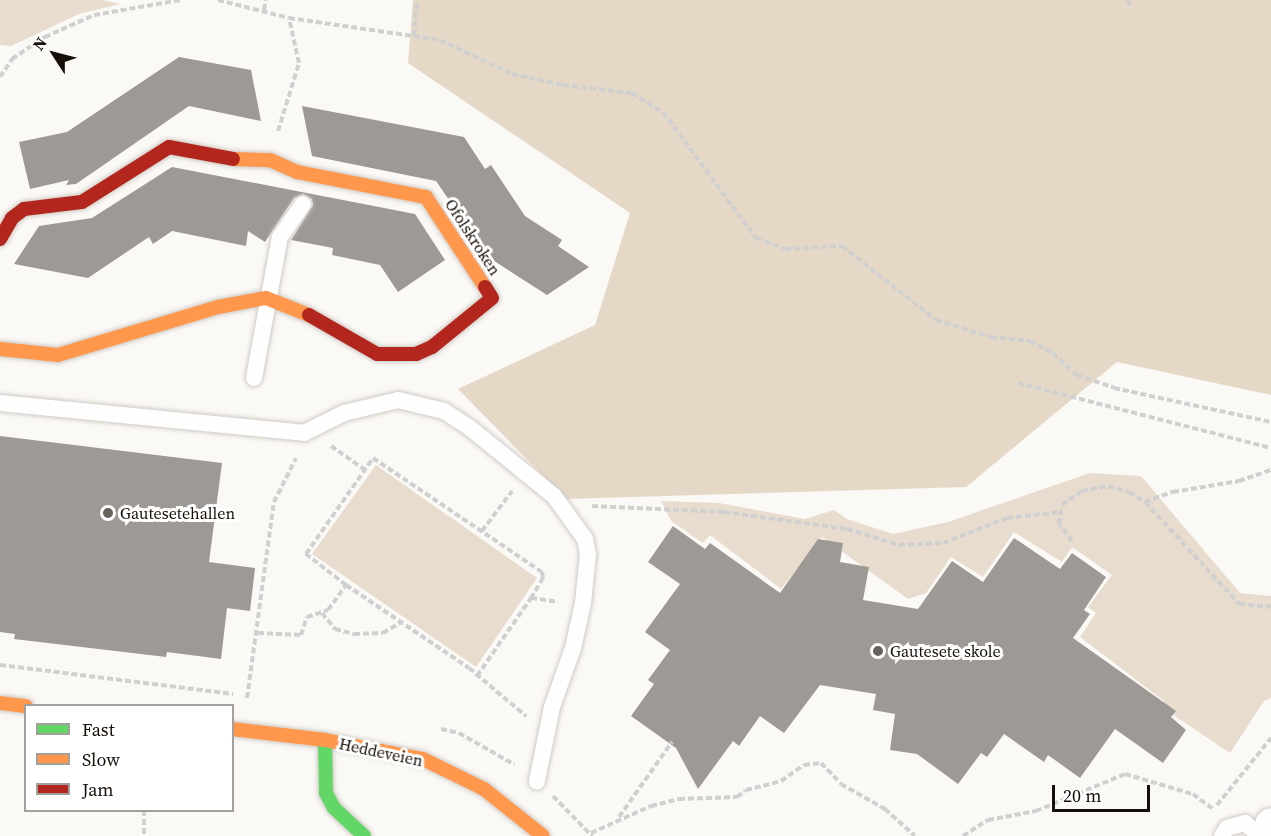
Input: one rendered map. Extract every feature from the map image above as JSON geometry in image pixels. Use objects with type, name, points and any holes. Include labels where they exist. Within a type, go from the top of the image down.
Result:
[{"type":"street","name":"Ofolskroken","points":[[0,239],[12,218],[24,209],[82,202],[170,147],[217,158],[270,160],[297,172],[426,196],[492,298],[432,347],[416,354],[396,356],[377,354],[323,320],[266,297]]},
{"type":"street","points":[[0,350],[58,354],[218,307],[266,297]]},
{"type":"street","points":[[0,702],[24,706]]},
{"type":"street","name":"Heddeveien","points":[[234,729],[325,740],[423,759],[484,789],[543,836]]},
{"type":"street","points":[[325,740],[326,793],[334,808],[364,836]]},
{"type":"street","points":[[1268,836],[1271,824]]},
{"type":"lane","points":[[254,378],[266,297],[280,237],[303,204]]},
{"type":"lane","points":[[0,403],[304,433],[344,413],[398,400],[444,411],[526,472],[564,507],[585,539],[588,554],[583,603],[537,781]]},
{"type":"lane","points":[[1224,832],[1245,823],[1260,836]]},
{"type":"path","points":[[0,75],[12,59],[45,37],[94,15],[181,0]]},
{"type":"path","points":[[218,0],[289,18],[440,40],[512,74],[563,86],[632,93],[663,112],[756,238],[785,249],[842,246],[936,320],[991,337],[1030,340],[1053,353],[1077,375],[1114,388],[1271,422]]},
{"type":"path","points":[[264,10],[266,0]]},
{"type":"path","points":[[414,36],[417,0]]},
{"type":"path","points":[[1127,0],[1132,7]]},
{"type":"path","points":[[270,160],[299,63],[289,18]]},
{"type":"path","points":[[1018,383],[1271,448]]},
{"type":"path","points":[[247,696],[258,633],[274,502],[304,433],[365,470]]},
{"type":"path","points":[[477,676],[531,598],[543,578],[542,572],[373,458],[306,554],[346,585],[477,676],[512,707],[549,730]]},
{"type":"path","points":[[1145,502],[1173,492],[1239,481],[1271,470]]},
{"type":"path","points":[[482,531],[526,472]]},
{"type":"path","points":[[1072,541],[1059,524],[1062,505],[1082,491],[1108,486],[1145,502],[1239,604],[1271,607]]},
{"type":"path","points":[[564,507],[724,512],[848,529],[899,545],[943,543],[1007,518],[1061,512]]},
{"type":"path","points":[[258,633],[301,635],[307,617],[322,613],[346,585]]},
{"type":"path","points":[[531,598],[583,603]]},
{"type":"path","points":[[322,613],[334,629],[354,634],[383,633],[401,622]]},
{"type":"path","points":[[1208,817],[1271,738]]},
{"type":"path","points":[[619,818],[672,742]]},
{"type":"path","points":[[591,833],[619,818],[679,799],[737,797],[746,790],[781,781],[804,765],[821,763],[841,784],[885,808],[915,836]]},
{"type":"path","points":[[963,836],[988,820],[1036,811],[1125,774],[1193,795],[1214,808],[1224,832]]},
{"type":"path","points":[[144,812],[144,836]]},
{"type":"shaded area","points":[[0,0],[102,0],[120,4],[79,14],[11,46],[0,45]]},
{"type":"shaded area","points":[[413,0],[1271,0],[1271,395],[1117,362],[966,487],[566,499],[458,389],[595,325],[630,213],[408,63]]},
{"type":"shaded area","points":[[376,465],[537,578],[476,667],[312,554]]},
{"type":"shaded area","points":[[1090,473],[1141,476],[1240,593],[1271,596],[1271,698],[1264,701],[1230,753],[1160,706],[1164,701],[1080,637],[1096,613],[1088,607],[1112,575],[1072,547],[1062,562],[1014,532],[983,577],[951,557],[926,593],[908,599],[822,537],[781,589],[710,535],[703,543],[671,521],[661,501],[719,503],[805,519],[834,510],[847,519],[893,534],[948,522]]},
{"type":"building","points":[[179,57],[251,70],[261,121],[189,106],[76,184],[66,185],[69,180],[30,189],[19,142],[67,132]]},
{"type":"building","points":[[302,106],[464,137],[485,169],[491,165],[525,216],[562,240],[558,246],[589,267],[547,295],[488,257],[436,181],[312,156]]},
{"type":"building","points":[[172,167],[415,214],[445,260],[398,292],[380,265],[332,255],[333,248],[291,240],[313,205],[312,199],[303,194],[294,198],[265,242],[248,231],[246,246],[172,231],[153,244],[149,237],[88,278],[14,264],[39,226],[92,218]]},
{"type":"building","name":"Gautesetehallen","points":[[0,436],[222,463],[209,562],[255,568],[250,611],[227,608],[221,659],[167,652],[166,657],[14,639],[15,634],[0,632]]},
{"type":"building","points":[[673,526],[705,549],[710,543],[780,593],[818,539],[843,543],[840,562],[869,567],[863,600],[918,609],[952,561],[983,582],[1014,538],[1060,569],[1072,553],[1106,577],[1084,610],[1090,614],[1073,638],[1176,711],[1171,717],[1186,730],[1163,763],[1115,729],[1080,778],[1048,755],[1044,762],[1004,734],[987,757],[981,753],[958,784],[917,754],[890,750],[895,714],[873,710],[876,694],[820,685],[784,733],[760,716],[739,746],[733,741],[698,789],[676,748],[631,716],[654,684],[648,680],[670,650],[645,632],[680,584],[648,562]]},
{"type":"traffic: fast","points":[[325,740],[326,793],[334,808],[364,836]]},
{"type":"traffic: slow","points":[[233,159],[270,160],[297,172],[426,197],[485,287]]},
{"type":"traffic: slow","points":[[0,349],[58,355],[218,307],[266,298],[309,315]]},
{"type":"traffic: slow","points":[[0,703],[24,706]]},
{"type":"traffic: slow","points":[[234,729],[325,740],[423,759],[484,789],[543,836]]},
{"type":"traffic: jam","points":[[0,239],[12,218],[24,209],[82,202],[169,147],[233,159]]},
{"type":"traffic: jam","points":[[309,315],[377,354],[416,354],[432,347],[492,298],[485,287]]},
{"type":"place","name":"Gautesetehallen","points":[[108,513]]},
{"type":"place","name":"Gautesete skole","points":[[878,651]]}]
